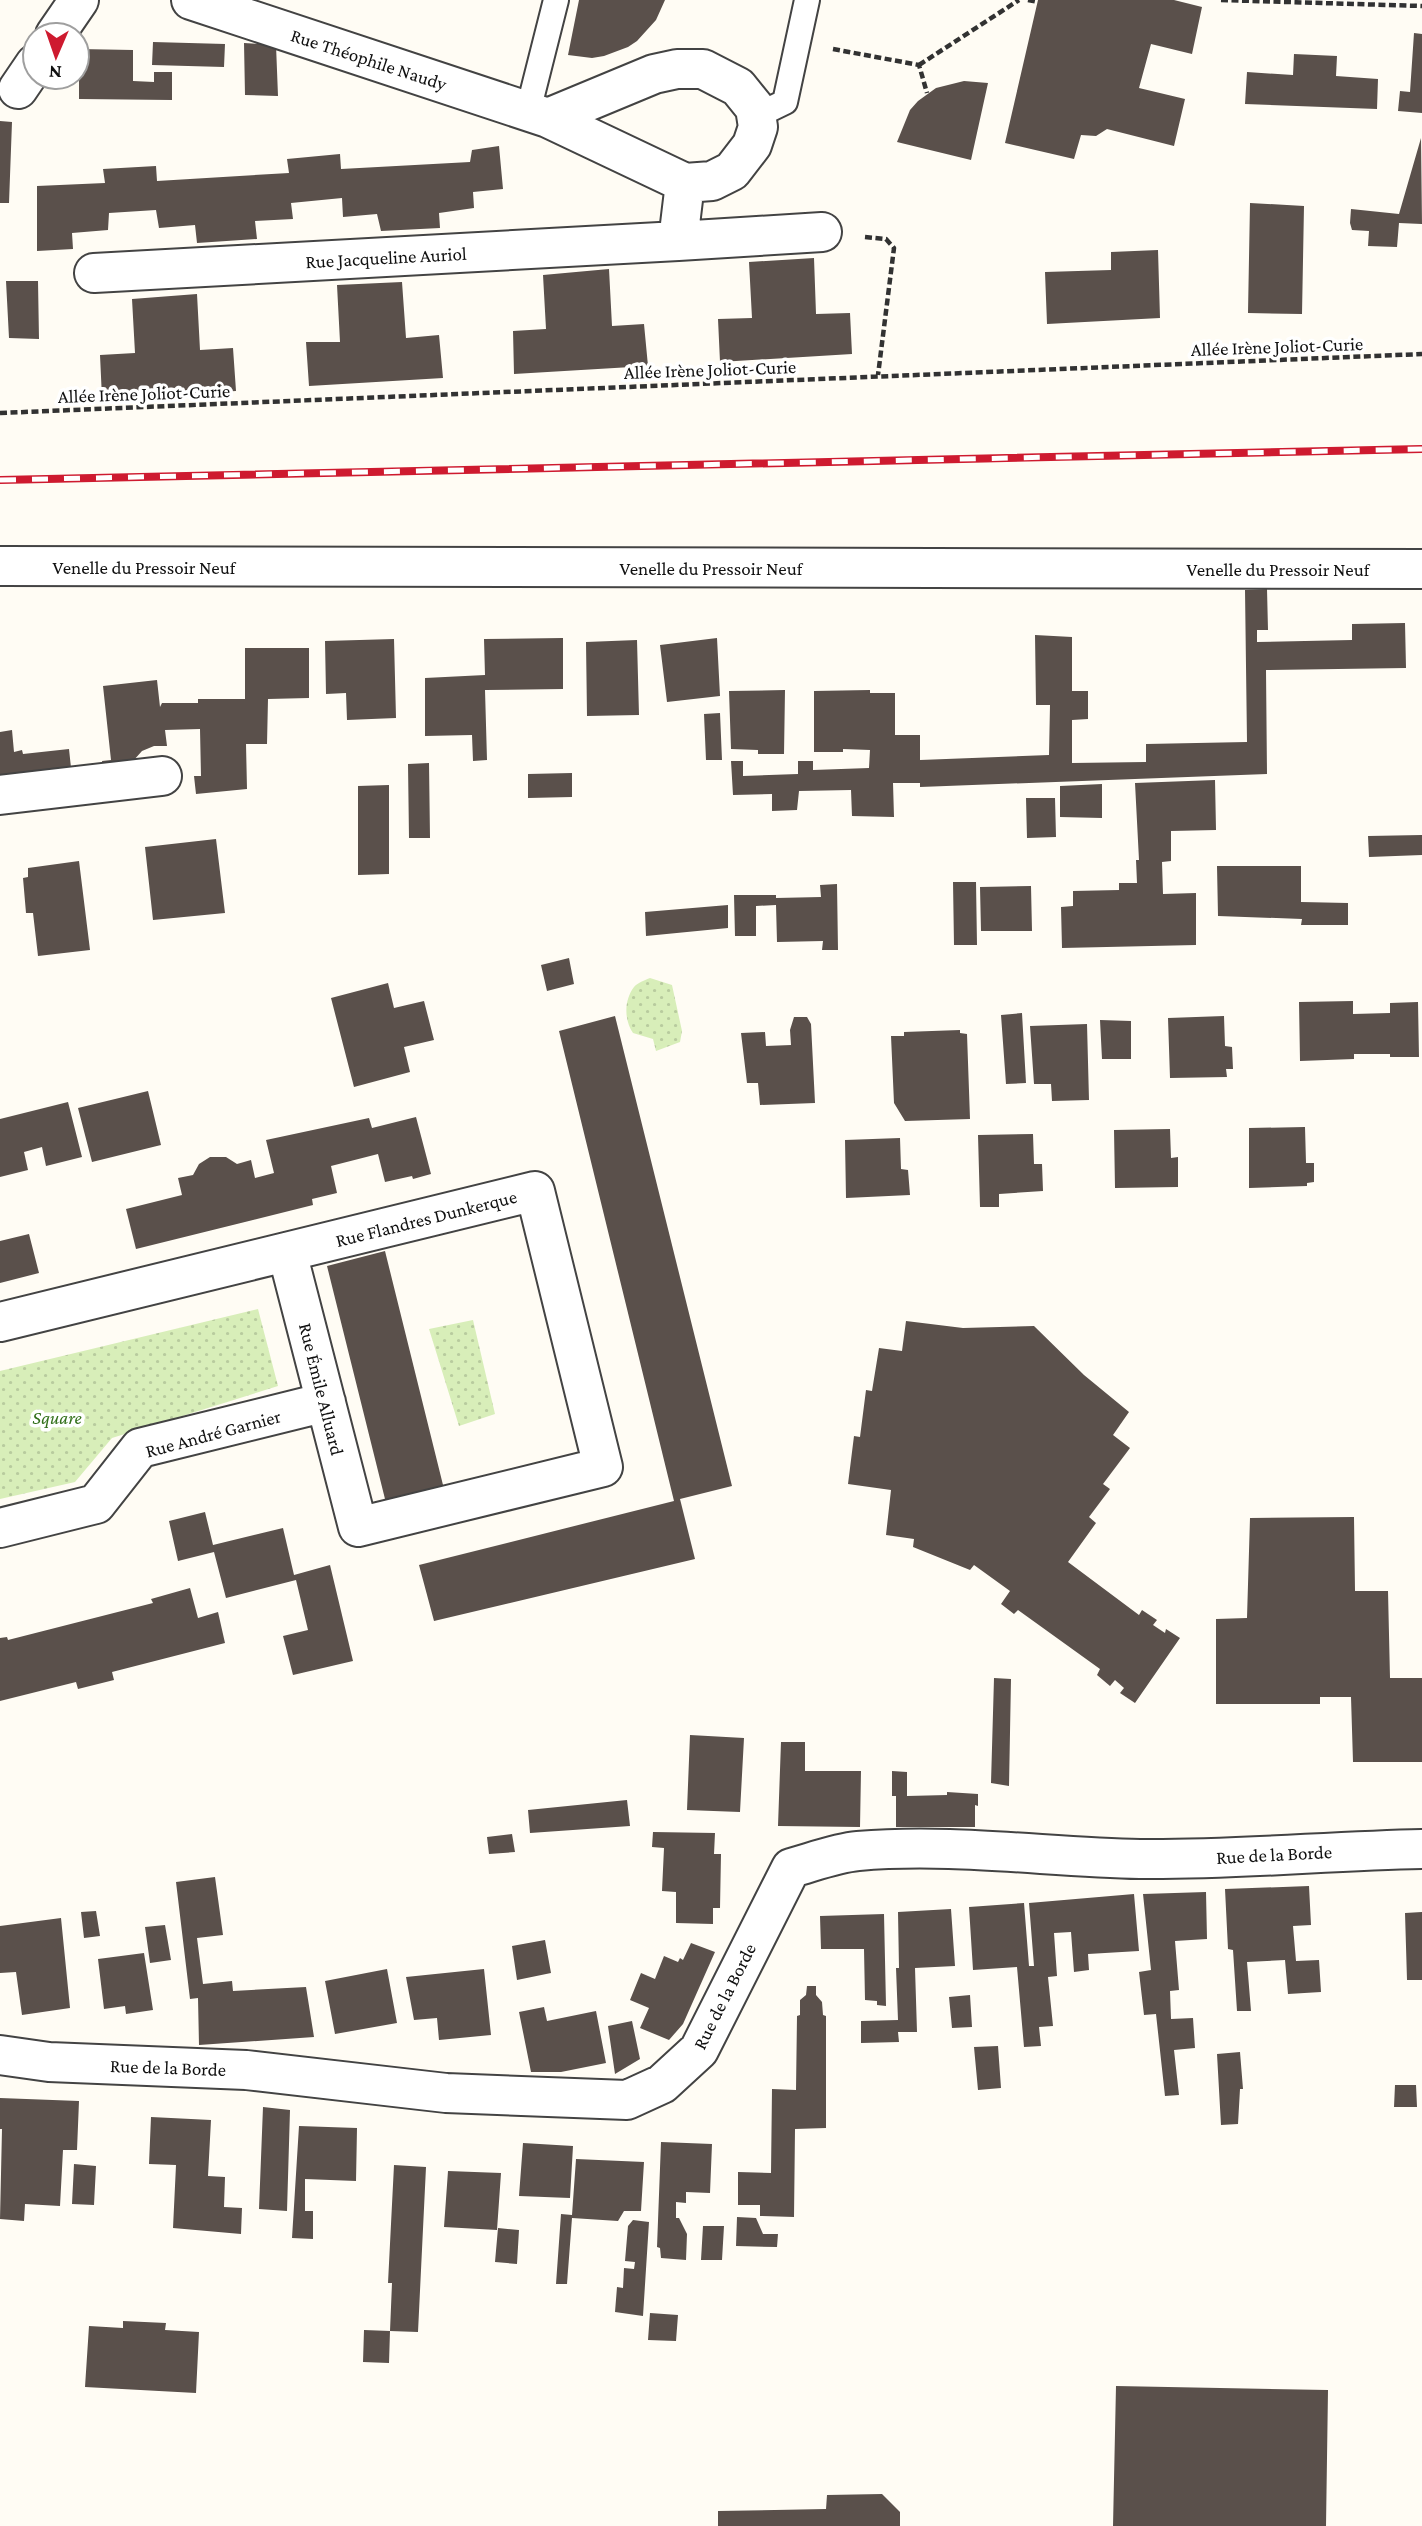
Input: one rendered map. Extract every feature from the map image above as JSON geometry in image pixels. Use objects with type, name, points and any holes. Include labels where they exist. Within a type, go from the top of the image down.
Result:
[{"type":"street","points":[[65,21],[79,0]]},
{"type":"street","name":"Rue Théophile Naudy","points":[[191,0],[538,114],[685,183]]},
{"type":"street","points":[[538,114],[653,74],[677,69],[703,69],[738,87],[755,108],[758,127],[752,145],[732,171],[712,181],[685,183],[678,241]]},
{"type":"street","name":"Rue Jacqueline Auriol","points":[[94,273],[822,232]]},
{"type":"street","name":"Venelle du Pressoir Neuf","points":[[0,566],[1422,569]]},
{"type":"street","points":[[0,795],[162,776]]},
{"type":"street","name":"Rue Flandres Dunkerque","points":[[0,1322],[535,1191],[603,1468],[358,1527]]},
{"type":"street","name":"Rue Émile Alluard","points":[[288,1252],[358,1527]]},
{"type":"street","name":"Rue André Garnier","points":[[0,1528],[96,1504],[140,1448],[326,1402]]},
{"type":"street","name":"Rue de la Borde","points":[[0,2055],[49,2062],[246,2070],[446,2093],[627,2100],[662,2084],[699,2050],[791,1868],[856,1851],[963,1850],[1185,1859],[1337,1850],[1422,1849]]},
{"type":"lane","points":[[538,114],[556,0]]},
{"type":"lane","points":[[756,116],[785,102],[807,0]]},
{"type":"path","points":[[797,42],[919,65],[1019,0]]},
{"type":"path","points":[[1028,0],[1038,2]]},
{"type":"path","points":[[1221,0],[1220,2],[1422,6]]},
{"type":"path","points":[[919,65],[927,93]]},
{"type":"path","points":[[822,232],[886,239],[894,248],[878,376]]},
{"type":"path","name":"Allée Irène Joliot-Curie","points":[[0,413],[1422,354]]},
{"type":"green space","points":[[650,978],[672,985],[682,1031],[680,1042],[656,1051],[653,1039],[633,1033],[627,1016],[627,1004],[634,987]]},
{"type":"green space","name":"Square","points":[[258,1309],[278,1386],[112,1438],[75,1482],[0,1499],[0,1371]]},
{"type":"green space","points":[[473,1320],[495,1414],[459,1426],[429,1329]]},
{"type":"building","points":[[579,0],[665,0],[656,20],[637,41],[628,47],[592,58],[568,55]]},
{"type":"building","points":[[1038,0],[1174,0],[1202,7],[1192,54],[1151,44],[1139,88],[1185,99],[1174,146],[1107,129],[1096,136],[1081,135],[1074,159],[1005,143]]},
{"type":"building","points":[[1414,33],[1422,34],[1422,113],[1398,111],[1400,91],[1410,92]]},
{"type":"building","points":[[153,42],[225,44],[224,67],[152,65]]},
{"type":"building","points":[[244,43],[276,45],[278,96],[245,95]]},
{"type":"building","points":[[91,49],[133,50],[133,81],[154,82],[154,72],[172,72],[172,100],[79,99],[79,91],[91,91]]},
{"type":"building","points":[[1294,54],[1337,56],[1336,76],[1378,79],[1377,109],[1245,104],[1247,72],[1293,75]]},
{"type":"building","points":[[964,81],[988,83],[971,160],[897,142],[910,110],[918,101],[936,88]]},
{"type":"building","points":[[0,121],[12,122],[9,203],[0,203]]},
{"type":"building","points":[[1421,138],[1422,224],[1399,223],[1397,247],[1368,246],[1369,231],[1352,230],[1351,209],[1399,214]]},
{"type":"building","points":[[499,146],[503,189],[473,192],[474,208],[439,213],[440,228],[381,231],[377,214],[343,217],[342,198],[291,203],[293,219],[255,221],[257,239],[197,243],[195,225],[159,228],[156,210],[109,213],[108,230],[72,233],[73,249],[37,251],[37,186],[105,183],[103,169],[156,166],[157,181],[289,173],[287,159],[340,154],[341,169],[470,162],[472,150]]},
{"type":"building","points":[[1250,203],[1304,206],[1302,314],[1248,313]]},
{"type":"building","points":[[1158,250],[1160,318],[1047,324],[1045,272],[1111,270],[1111,252]]},
{"type":"building","points":[[814,258],[816,314],[850,313],[852,354],[720,362],[718,319],[752,318],[749,262]]},
{"type":"building","points":[[609,269],[612,326],[644,324],[648,366],[514,374],[513,331],[546,329],[543,275]]},
{"type":"building","points":[[6,281],[38,281],[39,339],[9,338]]},
{"type":"building","points":[[402,282],[406,338],[439,335],[443,378],[309,386],[306,342],[340,342],[337,285]]},
{"type":"building","points":[[197,294],[200,350],[233,348],[236,391],[102,398],[100,355],[135,353],[132,299]]},
{"type":"building","points":[[1267,589],[1268,630],[1257,630],[1257,642],[1352,640],[1352,624],[1405,623],[1406,668],[1266,670],[1267,774],[920,787],[920,783],[893,783],[894,817],[852,816],[851,790],[799,791],[797,810],[772,811],[772,794],[733,795],[731,761],[743,761],[743,776],[798,774],[798,761],[813,761],[813,770],[869,768],[870,750],[814,752],[814,691],[870,690],[870,693],[895,693],[895,735],[920,735],[920,760],[1049,755],[1050,705],[1036,705],[1035,635],[1072,637],[1072,691],[1088,691],[1088,719],[1072,720],[1072,763],[1146,762],[1146,744],[1247,742],[1245,590]]},
{"type":"building","points":[[563,638],[563,689],[485,690],[487,760],[473,761],[472,735],[425,736],[425,678],[485,675],[484,639]]},
{"type":"building","points":[[717,638],[720,696],[667,702],[660,645]]},
{"type":"building","points":[[394,639],[396,718],[347,720],[346,693],[326,694],[325,641]]},
{"type":"building","points":[[637,640],[639,715],[587,716],[586,642]]},
{"type":"building","points":[[245,648],[309,648],[309,698],[268,699],[267,744],[246,744],[247,789],[196,794],[194,776],[201,776],[200,729],[165,730],[167,746],[154,746],[142,751],[133,761],[104,775],[102,761],[111,760],[103,686],[157,680],[160,707],[162,703],[198,703],[198,699],[245,699]]},
{"type":"building","points":[[785,690],[784,754],[758,754],[758,750],[731,749],[729,691]]},
{"type":"building","points":[[720,713],[722,760],[706,760],[704,714]]},
{"type":"building","points":[[12,730],[14,752],[22,750],[23,754],[69,749],[72,777],[0,786],[0,732]]},
{"type":"building","points":[[429,763],[430,838],[409,838],[408,764]]},
{"type":"building","points":[[572,773],[572,797],[528,798],[528,774]]},
{"type":"building","points":[[1215,780],[1216,830],[1171,831],[1171,861],[1162,862],[1163,894],[1196,893],[1196,945],[1062,948],[1061,907],[1073,906],[1073,891],[1119,890],[1119,883],[1137,883],[1136,860],[1139,860],[1135,783]]},
{"type":"building","points":[[1102,784],[1102,818],[1060,817],[1060,786]]},
{"type":"building","points":[[389,785],[389,874],[358,875],[358,786]]},
{"type":"building","points":[[1026,798],[1055,798],[1056,837],[1027,838]]},
{"type":"building","points":[[1422,835],[1422,855],[1369,857],[1368,836]]},
{"type":"building","points":[[216,839],[225,913],[153,920],[145,847]]},
{"type":"building","points":[[79,861],[90,950],[38,956],[33,913],[26,913],[23,878],[28,877],[28,868]]},
{"type":"building","points":[[1217,866],[1301,866],[1301,902],[1348,903],[1348,925],[1301,925],[1302,919],[1218,916]]},
{"type":"building","points":[[953,882],[976,882],[977,945],[954,945]]},
{"type":"building","points":[[837,884],[838,950],[822,950],[823,941],[777,942],[776,905],[756,906],[756,936],[735,936],[734,895],[821,897],[820,885]]},
{"type":"building","points":[[1031,886],[1032,931],[981,931],[980,887]]},
{"type":"building","points":[[728,905],[728,928],[646,936],[645,912]]},
{"type":"building","points":[[569,958],[574,984],[547,991],[541,965]]},
{"type":"building","points":[[388,983],[394,1008],[424,1001],[434,1040],[404,1047],[410,1072],[354,1087],[331,998]]},
{"type":"building","points":[[1353,1001],[1353,1014],[1390,1013],[1390,1003],[1418,1002],[1419,1057],[1354,1054],[1354,1059],[1300,1061],[1299,1002]]},
{"type":"building","points":[[1022,1013],[1026,1083],[1006,1084],[1001,1015]]},
{"type":"building","points":[[615,1016],[732,1486],[680,1499],[695,1559],[434,1621],[419,1565],[674,1501],[559,1031]]},
{"type":"building","points":[[1224,1016],[1225,1046],[1232,1047],[1233,1069],[1226,1069],[1227,1077],[1170,1078],[1168,1018]]},
{"type":"building","points":[[794,1017],[807,1017],[811,1024],[815,1103],[760,1105],[758,1083],[747,1083],[741,1033],[765,1032],[766,1046],[791,1045],[790,1030]]},
{"type":"building","points":[[1100,1020],[1131,1021],[1131,1059],[1102,1059]]},
{"type":"building","points":[[1087,1024],[1089,1100],[1052,1101],[1051,1084],[1034,1084],[1030,1026]]},
{"type":"building","points":[[960,1030],[960,1033],[967,1034],[970,1119],[905,1121],[894,1103],[891,1036],[904,1036],[904,1032]]},
{"type":"building","points":[[148,1091],[161,1145],[92,1162],[78,1108]]},
{"type":"building","points":[[68,1102],[82,1157],[46,1166],[42,1147],[24,1152],[28,1170],[0,1177],[0,1119]]},
{"type":"building","points":[[416,1117],[431,1174],[385,1182],[378,1154],[331,1166],[337,1193],[312,1199],[313,1205],[136,1249],[126,1209],[182,1195],[178,1178],[193,1175],[199,1164],[210,1157],[226,1157],[237,1164],[251,1160],[255,1178],[274,1173],[266,1140],[369,1118],[372,1128]]},
{"type":"building","points":[[1305,1127],[1306,1163],[1314,1163],[1314,1182],[1307,1183],[1307,1186],[1249,1188],[1249,1128]]},
{"type":"building","points":[[1170,1129],[1171,1158],[1178,1157],[1178,1187],[1115,1188],[1114,1130]]},
{"type":"building","points":[[1033,1134],[1034,1164],[1042,1164],[1043,1191],[999,1194],[999,1207],[980,1207],[978,1135]]},
{"type":"building","points":[[900,1138],[901,1169],[908,1170],[910,1195],[846,1198],[845,1140]]},
{"type":"building","points":[[29,1234],[39,1273],[0,1283],[0,1241]]},
{"type":"building","points":[[385,1251],[445,1493],[387,1507],[327,1266]]},
{"type":"building","points":[[906,1321],[963,1328],[1034,1326],[1084,1375],[1129,1412],[1113,1435],[1130,1448],[1103,1484],[1110,1489],[1089,1517],[1096,1523],[1068,1562],[1139,1615],[1142,1610],[1157,1620],[1153,1625],[1180,1638],[1135,1703],[1120,1693],[1124,1688],[1115,1680],[1110,1686],[1097,1675],[1100,1669],[1018,1610],[1014,1614],[1001,1604],[1010,1591],[974,1565],[970,1570],[913,1547],[914,1539],[886,1535],[891,1490],[848,1484],[854,1436],[860,1437],[866,1390],[872,1391],[879,1348],[902,1351]]},
{"type":"building","points":[[205,1512],[213,1545],[283,1528],[294,1575],[330,1565],[353,1661],[293,1675],[283,1636],[308,1630],[296,1580],[226,1598],[214,1552],[178,1561],[169,1521]]},
{"type":"building","points":[[1354,1517],[1355,1591],[1388,1591],[1390,1678],[1422,1678],[1422,1762],[1353,1762],[1351,1697],[1320,1697],[1320,1704],[1216,1704],[1216,1619],[1247,1618],[1250,1518]]},
{"type":"building","points":[[190,1588],[198,1618],[218,1612],[225,1643],[112,1672],[114,1680],[78,1689],[76,1682],[0,1701],[0,1638],[7,1637],[8,1640],[153,1603],[151,1599]]},
{"type":"building","points":[[994,1678],[1011,1679],[1009,1786],[991,1783]]},
{"type":"building","points":[[690,1735],[744,1738],[740,1812],[687,1810]]},
{"type":"building","points":[[781,1742],[805,1742],[805,1771],[861,1771],[860,1827],[778,1826]]},
{"type":"building","points":[[892,1771],[907,1772],[907,1796],[947,1795],[947,1792],[978,1794],[975,1827],[896,1827],[896,1796],[892,1796]]},
{"type":"building","points":[[627,1800],[630,1826],[530,1833],[528,1810]]},
{"type":"building","points":[[653,1832],[715,1833],[714,1854],[721,1854],[720,1908],[713,1908],[713,1924],[676,1923],[676,1892],[662,1891],[664,1848],[652,1847]]},
{"type":"building","points":[[512,1834],[515,1852],[489,1854],[487,1837]]},
{"type":"building","points":[[215,1877],[223,1935],[197,1938],[203,1984],[232,1981],[233,1991],[306,1987],[314,2037],[199,2045],[198,1998],[190,1999],[176,1882]]},
{"type":"building","points":[[1309,1886],[1311,1925],[1293,1926],[1296,1961],[1319,1960],[1321,1992],[1288,1994],[1285,1960],[1247,1962],[1251,2011],[1237,2011],[1233,1950],[1228,1949],[1225,1889]]},
{"type":"building","points":[[1206,1892],[1207,1939],[1175,1941],[1179,1990],[1170,1991],[1171,2019],[1193,2018],[1195,2048],[1174,2050],[1179,2095],[1165,2096],[1156,2014],[1144,2015],[1139,1972],[1151,1970],[1143,1894]]},
{"type":"building","points":[[1134,1894],[1139,1951],[1088,1954],[1089,1970],[1074,1972],[1071,1932],[1054,1933],[1057,1976],[1048,1977],[1053,2026],[1039,2027],[1041,2046],[1024,2047],[1017,1967],[973,1970],[969,1907],[1024,1903],[1029,1966],[1034,1966],[1029,1903]]},
{"type":"building","points":[[951,1909],[955,1966],[915,1968],[917,2032],[898,2032],[899,2042],[861,2043],[861,2021],[898,2020],[898,1912]]},
{"type":"building","points":[[96,1911],[100,1936],[84,1938],[81,1912]]},
{"type":"building","points":[[1422,1912],[1422,1980],[1407,1980],[1405,1913]]},
{"type":"building","points":[[884,1914],[886,2006],[877,2005],[877,2001],[865,2000],[864,1949],[821,1949],[820,1916]]},
{"type":"building","points":[[61,1918],[70,2008],[22,2015],[16,1972],[0,1973],[0,1926]]},
{"type":"building","points":[[165,1925],[171,1960],[150,1963],[145,1927]]},
{"type":"building","points":[[545,1940],[551,1973],[517,1980],[512,1946]]},
{"type":"building","points":[[691,1943],[715,1952],[683,2024],[669,2040],[640,2028],[649,2008],[630,2000],[641,1973],[655,1979],[664,1956],[678,1962],[680,1958],[683,1960]]},
{"type":"building","points":[[144,1953],[153,2010],[126,2014],[125,2006],[104,2009],[98,1959]]},
{"type":"building","points":[[387,1969],[397,2023],[335,2034],[325,1981]]},
{"type":"building","points":[[484,1969],[491,2035],[439,2040],[437,2018],[414,2020],[406,1977]]},
{"type":"building","points":[[807,1986],[816,1986],[816,1995],[822,2002],[823,2015],[826,2016],[826,2128],[795,2129],[794,2217],[760,2216],[760,2205],[738,2205],[738,2172],[771,2173],[772,2089],[796,2090],[797,2016],[800,2015],[800,2000],[806,1995]]},
{"type":"building","points":[[970,1995],[972,2027],[952,2028],[949,1997]]},
{"type":"building","points":[[544,2007],[547,2021],[596,2011],[606,2063],[561,2072],[531,2072],[519,2012]]},
{"type":"building","points":[[632,2021],[640,2059],[615,2074],[608,2026]]},
{"type":"building","points":[[998,2046],[1001,2088],[978,2090],[974,2047]]},
{"type":"building","points":[[1240,2052],[1243,2089],[1240,2089],[1238,2124],[1221,2125],[1217,2054]]},
{"type":"building","points":[[1395,2085],[1416,2085],[1417,2107],[1394,2107]]},
{"type":"building","points":[[0,2098],[79,2101],[77,2150],[63,2150],[60,2206],[25,2204],[24,2221],[0,2219]]},
{"type":"building","points":[[263,2107],[290,2110],[287,2211],[259,2209]]},
{"type":"building","points":[[151,2117],[211,2120],[208,2176],[225,2177],[224,2207],[242,2208],[241,2234],[173,2228],[176,2165],[149,2164]]},
{"type":"building","points":[[299,2126],[357,2128],[356,2181],[305,2179],[305,2211],[313,2211],[313,2239],[292,2238]]},
{"type":"building","points":[[661,2142],[712,2144],[710,2193],[686,2192],[686,2203],[676,2202],[676,2218],[679,2218],[687,2234],[686,2260],[661,2258],[660,2248],[657,2247]]},
{"type":"building","points":[[523,2143],[573,2146],[570,2198],[519,2196]]},
{"type":"building","points":[[576,2159],[644,2162],[641,2211],[624,2211],[618,2221],[572,2218],[567,2284],[556,2284],[561,2214],[572,2215]]},
{"type":"building","points":[[74,2164],[96,2166],[94,2205],[72,2204]]},
{"type":"building","points":[[394,2165],[426,2167],[418,2332],[390,2331],[392,2283],[388,2283]]},
{"type":"building","points":[[448,2171],[501,2173],[497,2230],[444,2227]]},
{"type":"building","points":[[737,2217],[756,2218],[763,2234],[778,2234],[777,2247],[736,2246]]},
{"type":"building","points":[[633,2220],[649,2222],[643,2316],[615,2312],[617,2287],[623,2288],[624,2268],[634,2269],[635,2262],[625,2261],[628,2226]]},
{"type":"building","points":[[703,2226],[724,2226],[722,2260],[701,2260]]},
{"type":"building","points":[[498,2228],[519,2230],[517,2264],[495,2262]]},
{"type":"building","points":[[650,2313],[678,2315],[676,2341],[648,2340]]},
{"type":"building","points":[[123,2321],[166,2323],[165,2330],[199,2332],[196,2393],[85,2387],[89,2326],[123,2328]]},
{"type":"building","points":[[364,2330],[390,2331],[389,2363],[363,2362]]},
{"type":"building","points":[[1116,2386],[1328,2390],[1326,2526],[1113,2526]]},
{"type":"building","points":[[882,2494],[900,2512],[900,2526],[718,2526],[718,2511],[826,2509],[827,2495]]},
{"type":"railway","points":[[0,480],[1422,449]]}]
